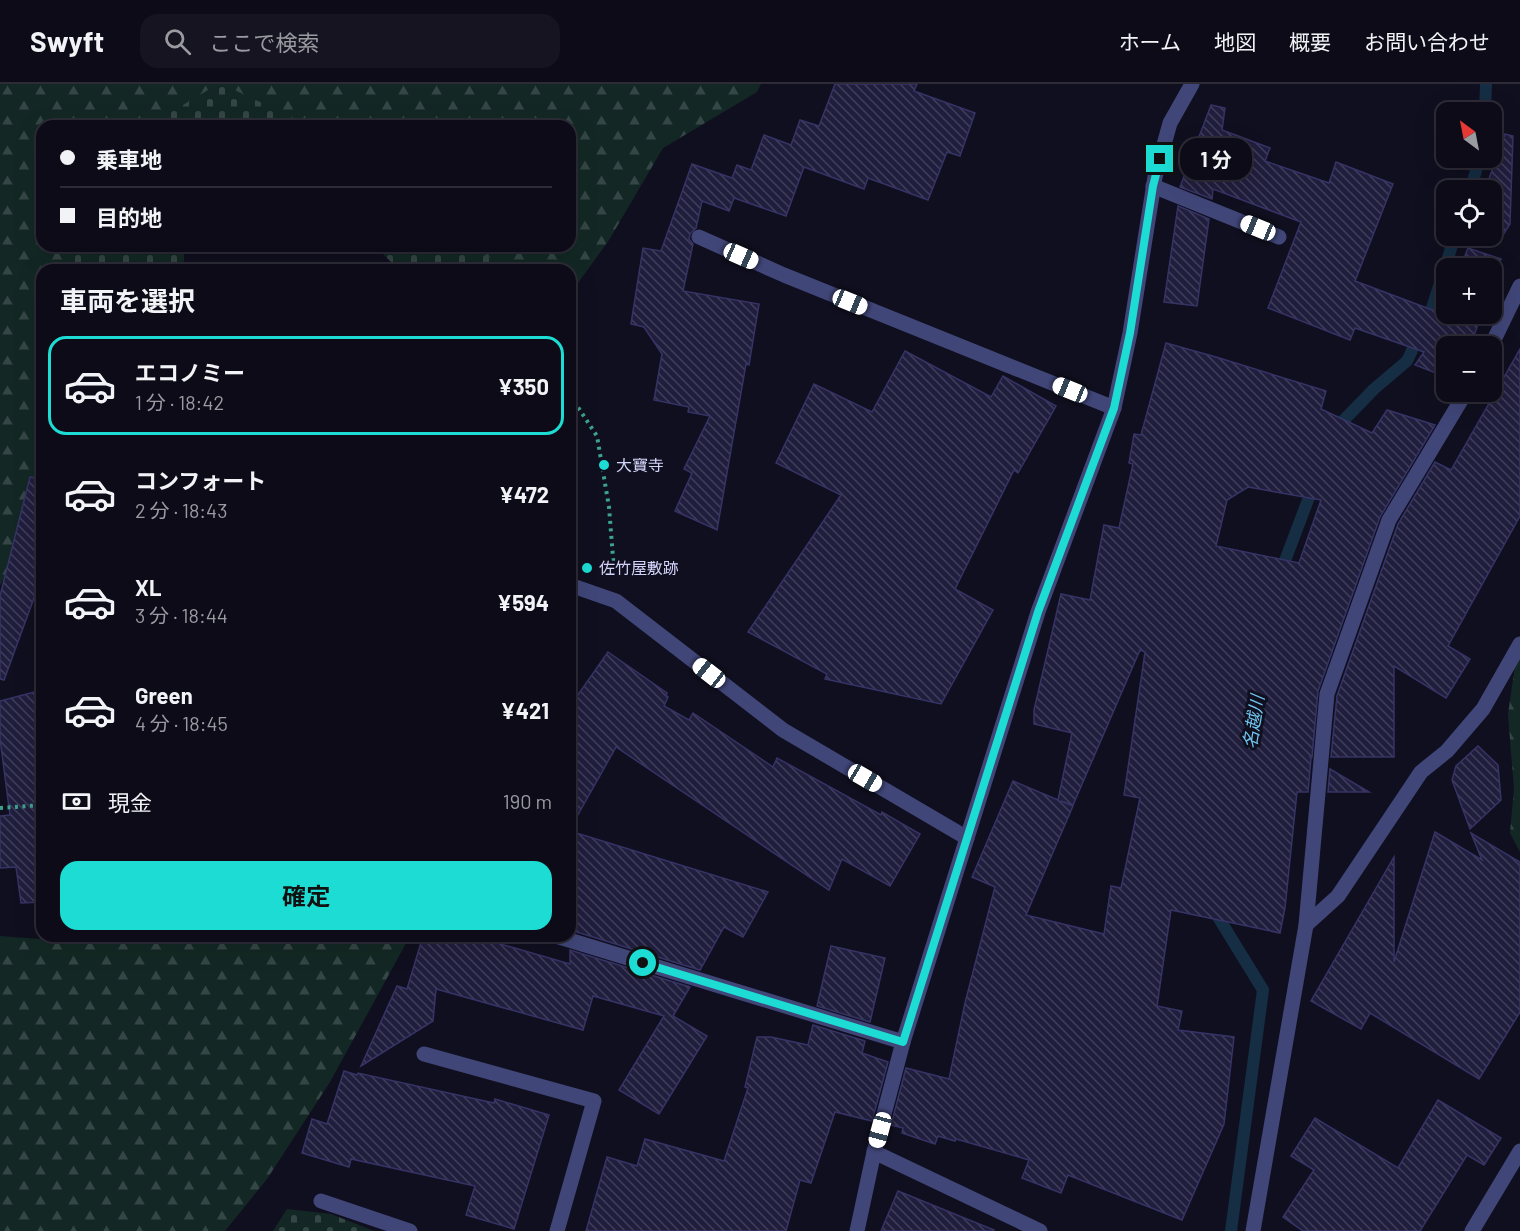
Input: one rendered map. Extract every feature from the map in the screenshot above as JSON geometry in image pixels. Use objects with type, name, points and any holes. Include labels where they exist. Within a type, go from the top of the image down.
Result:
[{"type":"street","points":[[857,1231],[874,1152],[903,1042],[966,838],[1038,612],[1114,408],[1130,333],[1153,186],[1170,123],[1192,84]]},
{"type":"street","points":[[1153,186],[1279,237]]},
{"type":"street","points":[[699,237],[784,275],[1114,408]]},
{"type":"street","points":[[1496,336],[1520,286]]},
{"type":"street","points":[[1253,1231],[1306,925],[1328,694],[1389,520],[1460,402]]},
{"type":"street","points":[[576,587],[616,601],[783,730],[966,838]]},
{"type":"street","points":[[1306,925],[1338,896],[1421,772],[1447,751],[1482,708],[1520,644]]},
{"type":"street","points":[[576,942],[903,1042]]},
{"type":"street","points":[[424,1054],[594,1101],[557,1231]]},
{"type":"street","points":[[1472,1231],[1520,1151]]},
{"type":"street","points":[[874,1152],[1040,1231]]},
{"type":"street","points":[[321,1201],[410,1231]]},
{"type":"path","points":[[576,404],[597,436],[609,507],[616,601]]},
{"type":"path","points":[[0,808],[36,805]]},
{"type":"green space","points":[[0,84],[761,84],[757,92],[663,148],[609,240],[576,286],[576,264],[494,264],[478,252],[576,252],[576,120],[36,120],[36,252],[140,252],[128,264],[36,264],[36,508],[0,586]]},
{"type":"green space","points":[[218,84],[222,84],[297,120],[158,120]]},
{"type":"green space","points":[[75,252],[184,252],[184,264],[70,264]]},
{"type":"green space","points":[[381,252],[483,252],[494,261],[492,264],[393,264]]},
{"type":"green space","points":[[1520,654],[1520,852],[1510,833],[1514,789],[1508,714],[1516,659]]},
{"type":"green space","points":[[0,936],[36,939],[36,942],[407,942],[330,1082],[267,1179],[225,1231],[0,1231]]},
{"type":"green space","points":[[287,1209],[331,1214],[374,1231],[273,1231]]},
{"type":"building","points":[[835,84],[917,84],[914,91],[975,113],[960,156],[947,152],[928,200],[868,178],[864,189],[804,167],[786,216],[734,198],[729,211],[702,201],[696,228],[690,234],[689,239],[693,244],[683,291],[759,304],[749,365],[746,364],[717,530],[675,511],[692,473],[684,469],[710,416],[688,412],[689,407],[654,400],[662,354],[644,327],[631,324],[643,248],[661,251],[692,164],[732,178],[737,165],[751,170],[764,135],[791,145],[800,120],[819,126]]},
{"type":"building","points":[[1211,105],[1225,108],[1222,130],[1270,148],[1265,161],[1329,183],[1336,162],[1393,184],[1355,281],[1436,311],[1436,324],[1478,324],[1474,336],[1436,336],[1436,373],[1415,365],[1424,352],[1355,328],[1350,340],[1268,308],[1301,222],[1213,189],[1212,199],[1180,187]]},
{"type":"building","points":[[1505,134],[1513,136],[1510,224],[1502,236],[1502,180],[1489,180],[1493,168],[1502,168],[1502,142]]},
{"type":"building","points":[[1178,206],[1209,219],[1197,306],[1164,302]]},
{"type":"building","points":[[1468,248],[1498,258],[1464,258]]},
{"type":"building","points":[[1166,343],[1326,391],[1321,409],[1372,433],[1387,410],[1435,425],[1380,517],[1318,691],[1308,792],[1297,792],[1285,908],[1280,933],[1171,910],[1157,1006],[1182,1011],[1178,1030],[1234,1037],[1224,1124],[1182,1220],[1068,1175],[1061,1193],[1022,1178],[1029,1160],[956,1139],[955,1141],[938,1136],[935,1144],[902,1133],[903,1128],[891,1125],[906,1068],[949,1079],[965,1003],[995,887],[972,877],[1013,781],[1058,800],[1072,733],[1034,724],[1034,710],[1061,594],[1090,600],[1104,525],[1119,528],[1133,464],[1129,463],[1134,434],[1141,435]],"holes":[[[1248,487],[1321,500],[1299,563],[1216,546],[1227,500]],[[1140,650],[1145,652],[1124,795],[1140,798],[1121,888],[1111,886],[1104,934],[1026,915],[1073,806],[1061,801],[1073,805]]]},
{"type":"building","points":[[1520,349],[1520,516],[1448,646],[1470,659],[1446,698],[1394,666],[1394,757],[1331,757],[1337,696],[1398,524],[1435,462],[1451,470],[1490,402],[1502,402],[1502,381]]},
{"type":"building","points":[[905,351],[991,397],[1003,376],[1056,406],[1018,473],[1014,470],[955,589],[993,610],[941,704],[825,679],[827,674],[748,632],[841,495],[776,463],[814,384],[872,412]]},
{"type":"building","points":[[30,477],[36,478],[36,592],[4,680],[0,679],[0,596]]},
{"type":"building","points":[[608,652],[667,693],[668,697],[664,706],[689,720],[693,713],[773,767],[777,758],[920,834],[890,886],[842,859],[829,890],[616,747],[576,818],[576,697]]},
{"type":"building","points":[[36,692],[36,902],[21,903],[16,867],[0,868],[0,816],[10,815],[0,739],[0,701]]},
{"type":"building","points":[[1478,746],[1498,765],[1501,800],[1470,829],[1452,780],[1456,766]]},
{"type":"building","points":[[1330,769],[1369,792],[1328,792]]},
{"type":"building","points":[[1435,832],[1482,860],[1471,833],[1520,862],[1520,1012],[1479,1079],[1370,1013],[1361,1029],[1311,1001],[1394,857],[1394,962]]},
{"type":"building","points":[[576,833],[768,892],[743,937],[724,927],[700,970],[576,932]]},
{"type":"building","points":[[421,942],[494,942],[570,964],[570,950],[690,987],[673,1016],[707,1036],[659,1114],[619,1090],[664,1016],[593,996],[583,1030],[436,989],[433,1021],[361,1066],[397,986],[407,989]]},
{"type":"building","points":[[831,946],[885,958],[870,1022],[817,1006]]},
{"type":"building","points":[[813,1025],[865,1041],[862,1053],[888,1062],[872,1121],[835,1112],[811,1183],[800,1180],[786,1231],[586,1231],[607,1157],[637,1166],[645,1139],[724,1161],[748,1088],[745,1087],[757,1037],[771,1037],[808,1045]]},
{"type":"building","points":[[344,1071],[494,1103],[495,1099],[549,1115],[514,1229],[466,1215],[475,1186],[351,1159],[349,1167],[302,1153],[312,1119],[327,1124]]},
{"type":"building","points":[[1438,1100],[1501,1138],[1484,1165],[1467,1155],[1420,1231],[1303,1231],[1283,1217],[1314,1170],[1291,1156],[1315,1118],[1398,1168]]},
{"type":"building","points":[[898,1191],[994,1230],[881,1231]]},
{"type":"waterway","name":"名越川","points":[[1485,102],[1486,84]]},
{"type":"waterway","name":"名越川","points":[[1473,180],[1477,168]]},
{"type":"waterway","name":"名越川","points":[[1337,433],[1342,422],[1374,389],[1407,361],[1431,311],[1452,246]]},
{"type":"waterway","name":"名越川","points":[[1280,574],[1314,484]]},
{"type":"waterway","name":"名越川","points":[[1212,907],[1263,990],[1231,1231]]},
{"type":"place","name":"大寶寺","points":[[604,465]]},
{"type":"place","name":"佐竹屋敷跡","points":[[587,568]]},
{"type":"route","points":[[643,963],[903,1042],[1038,612],[1114,408],[1130,333],[1153,186],[1160,159]]}]
